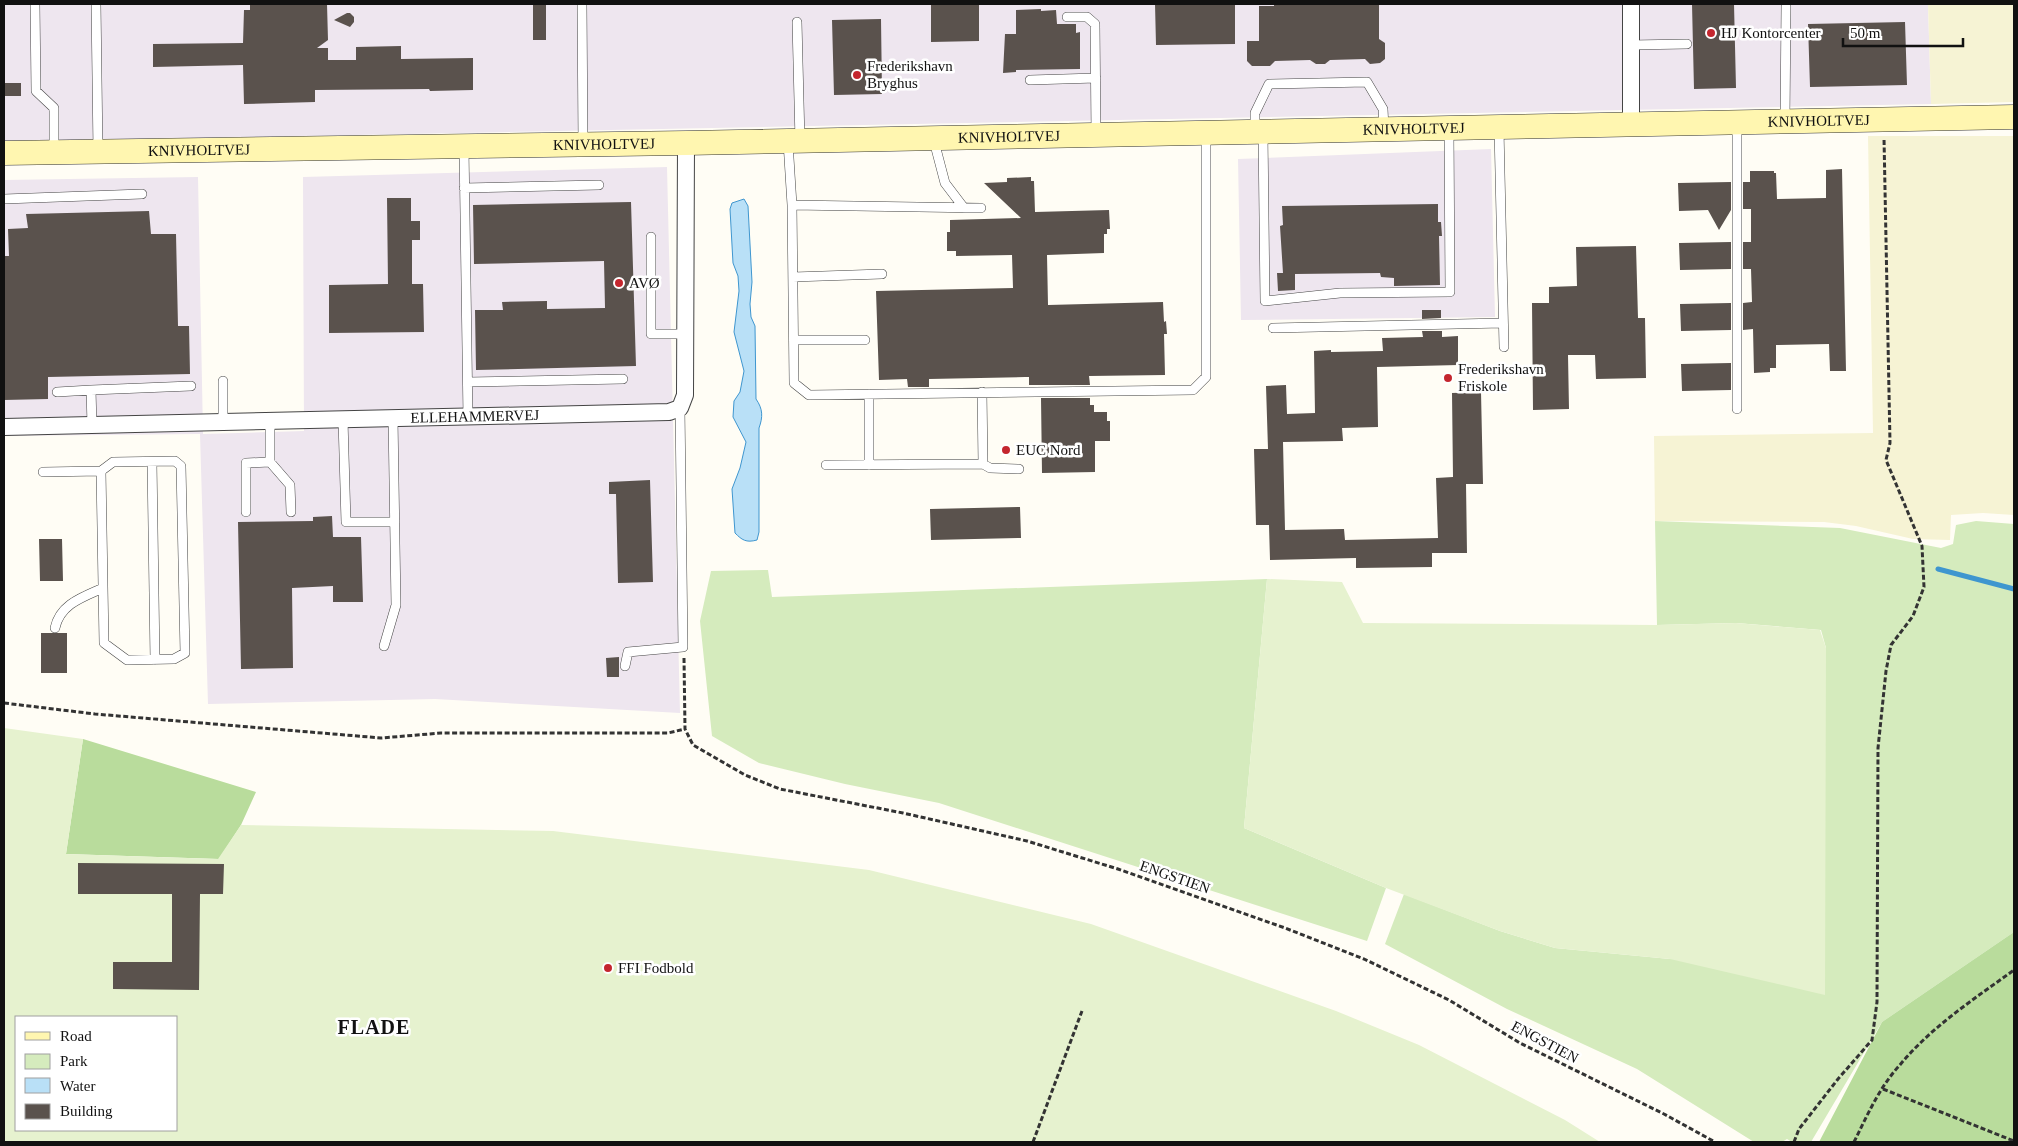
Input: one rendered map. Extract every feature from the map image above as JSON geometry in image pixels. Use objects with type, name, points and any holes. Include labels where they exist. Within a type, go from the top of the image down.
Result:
[{"type":"street","points":[[1631,4],[1631,125]]},
{"type":"street","name":"KNIVHOLTVEJ","points":[[4,153],[583,145],[2014,117]]},
{"type":"street","points":[[680,408],[685,395],[686,143]]},
{"type":"street","name":"ELLEHAMMERVEJ","points":[[4,427],[668,412],[680,408]]},
{"type":"lane","points":[[35,4],[36,91],[54,108],[54,152]]},
{"type":"lane","points":[[96,4],[98,152]]},
{"type":"lane","points":[[582,4],[583,145]]},
{"type":"lane","points":[[1785,121],[1786,6]]},
{"type":"lane","points":[[1067,17],[1087,17],[1095,24],[1096,134]]},
{"type":"lane","points":[[797,22],[792,205],[794,384],[809,395],[1193,390],[1206,377],[1206,132]]},
{"type":"lane","points":[[1631,45],[1687,44]]},
{"type":"lane","points":[[1030,80],[1096,78]]},
{"type":"lane","points":[[1384,128],[1383,109],[1367,82],[1269,84],[1255,113],[1259,131],[1265,302],[1340,293],[1450,292],[1448,127]]},
{"type":"lane","points":[[1737,122],[1737,409]]},
{"type":"lane","points":[[1499,126],[1504,346]]},
{"type":"lane","points":[[933,138],[945,183],[964,208]]},
{"type":"lane","points":[[464,146],[468,416]]},
{"type":"lane","points":[[464,188],[600,185]]},
{"type":"lane","points":[[4,199],[142,194]]},
{"type":"lane","points":[[792,205],[981,208]]},
{"type":"lane","points":[[651,237],[650,334],[685,334]]},
{"type":"lane","points":[[793,277],[882,274]]},
{"type":"lane","points":[[1273,328],[1503,324]]},
{"type":"lane","points":[[794,340],[865,340]]},
{"type":"lane","points":[[468,382],[623,379]]},
{"type":"lane","points":[[223,381],[223,422]]},
{"type":"lane","points":[[57,392],[191,386]]},
{"type":"lane","points":[[91,390],[92,425]]},
{"type":"lane","points":[[982,392],[983,464]]},
{"type":"lane","points":[[869,394],[870,465]]},
{"type":"lane","points":[[625,666],[628,652],[683,647],[680,408]]},
{"type":"lane","points":[[384,646],[396,605],[393,418]]},
{"type":"lane","points":[[343,420],[346,522],[395,522]]},
{"type":"lane","points":[[270,421],[270,462],[290,486],[291,512]]},
{"type":"lane","points":[[43,472],[101,470],[113,462],[175,461],[181,466],[184,653],[174,659],[127,660],[104,643],[101,470]]},
{"type":"lane","points":[[152,462],[155,660]]},
{"type":"lane","points":[[246,512],[246,463],[270,462]]},
{"type":"lane","points":[[826,465],[983,464],[990,468],[1019,469]]},
{"type":"lane","points":[[55,628],[57,620],[73,601],[103,588]]},
{"type":"path","points":[[1794,1142],[1799,1129],[1838,1079],[1872,1040],[1877,1002],[1878,748],[1886,671],[1891,645],[1913,616],[1924,587],[1922,546],[1886,460],[1890,443],[1883,119]]},
{"type":"path","points":[[4,703],[96,714],[382,738],[441,733],[668,733],[685,729],[683,647]]},
{"type":"path","name":"ENGSTIEN","points":[[685,729],[693,745],[745,776],[780,789],[1027,840],[1228,907],[1364,959],[1449,1000],[1520,1043],[1664,1114],[1715,1142]]},
{"type":"path","points":[[1854,1142],[1872,1106],[1898,1066],[1945,1020],[2014,970]]},
{"type":"path","points":[[1034,1142],[1082,1011]]},
{"type":"path","points":[[1883,1089],[2014,1142]]},
{"type":"shaded area","points":[[4,4],[1928,4],[1931,104],[4,142]]},
{"type":"shaded area","points":[[1928,4],[2014,4],[2014,102],[1931,104]]},
{"type":"shaded area","points":[[1868,136],[2014,136],[2014,515],[1983,513],[1951,515],[1950,540],[1913,539],[1856,526],[1824,522],[1655,521],[1654,436],[1873,433]]},
{"type":"shaded area","points":[[1491,149],[1495,317],[1241,320],[1238,159]]},
{"type":"shaded area","points":[[667,167],[680,713],[435,699],[208,704],[200,434],[4,436],[4,180],[198,177],[203,434],[304,431],[303,177]]},
{"type":"green space","points":[[1655,521],[1840,528],[1941,548],[1953,544],[1956,525],[1976,521],[2014,524],[2014,932],[1882,1022],[1811,1142],[1792,1142],[1787,1139],[1782,1142],[1754,1142],[1637,1069],[1507,1009],[1385,944],[1404,894],[1500,931],[1555,948],[1670,959],[1826,648],[1821,630],[1736,623],[1657,625]]},
{"type":"green space","points":[[768,570],[772,597],[1267,579],[1244,828],[1386,888],[1367,941],[939,803],[845,784],[759,763],[712,736],[700,621],[711,571]]},
{"type":"green space","points":[[1267,579],[1342,582],[1363,623],[1657,625],[1736,623],[1820,630],[1826,648],[1825,995],[1670,959],[1555,948],[1500,931],[1386,888],[1244,828]]},
{"type":"green space","name":"FFI Fodbold","points":[[4,728],[83,739],[66,854],[218,859],[241,825],[553,831],[869,870],[1091,924],[1336,1011],[1419,1045],[1565,1120],[1600,1142],[4,1142]]},
{"type":"green space","points":[[83,739],[256,792],[241,825],[219,859],[66,854]]},
{"type":"green space","points":[[2014,932],[2014,1142],[1819,1142],[1882,1022]]},
{"type":"water","points":[[744,199],[748,206],[752,282],[750,304],[751,317],[755,326],[756,399],[762,413],[759,428],[759,532],[757,540],[750,541],[742,539],[735,533],[732,489],[740,468],[746,442],[733,417],[734,401],[740,392],[744,371],[734,332],[739,291],[738,276],[733,263],[730,209],[732,203]]},
{"type":"building","points":[[250,4],[327,4],[328,40],[317,48],[328,48],[328,60],[356,60],[356,47],[401,46],[401,59],[473,58],[473,90],[315,90],[315,102],[244,104],[243,65],[153,67],[153,44],[243,43],[244,10],[250,10]]},
{"type":"building","points":[[533,4],[546,4],[546,40],[533,40]]},
{"type":"building","points":[[931,4],[979,4],[979,41],[931,42]]},
{"type":"building","points":[[1155,4],[1235,4],[1235,44],[1156,45]]},
{"type":"building","points":[[1274,4],[1379,4],[1379,39],[1385,43],[1385,59],[1380,63],[1370,64],[1365,59],[1330,60],[1325,64],[1316,64],[1310,60],[1275,61],[1270,66],[1252,66],[1247,61],[1247,41],[1259,41],[1259,6],[1274,6]]},
{"type":"building","points":[[1692,4],[1734,4],[1736,88],[1694,89]]},
{"type":"building","points":[[1041,9],[1041,11],[1056,10],[1057,24],[1076,24],[1076,33],[1080,32],[1080,69],[1016,70],[1016,72],[1003,73],[1005,34],[1016,34],[1016,10]]},
{"type":"building","points":[[347,13],[354,17],[354,22],[350,27],[334,20]]},
{"type":"building","name":"Frederikshavn Bryghus","points":[[881,19],[882,94],[834,95],[832,20]]},
{"type":"building","points":[[1905,22],[1907,85],[1810,87],[1808,24]]},
{"type":"building","points":[[4,83],[21,83],[21,96],[4,96]]},
{"type":"building","points":[[1842,169],[1846,371],[1830,371],[1829,344],[1776,345],[1776,368],[1770,368],[1770,372],[1754,373],[1753,329],[1743,330],[1743,303],[1752,302],[1751,269],[1743,269],[1743,242],[1751,242],[1751,209],[1743,209],[1743,182],[1750,182],[1750,171],[1774,171],[1776,173],[1777,199],[1826,198],[1826,170]]},
{"type":"building","points":[[1031,177],[1031,181],[1034,181],[1035,212],[1109,210],[1110,229],[1107,229],[1107,234],[1104,234],[1104,253],[1047,255],[1048,305],[1163,302],[1167,334],[1164,334],[1165,375],[1089,376],[1090,385],[1029,385],[1029,377],[929,379],[929,387],[908,387],[907,379],[879,380],[876,291],[1013,288],[1012,255],[956,256],[956,251],[947,251],[947,232],[950,232],[950,220],[1021,218],[984,183],[1007,182],[1007,178]]},
{"type":"building","points":[[1731,182],[1731,210],[1719,230],[1708,210],[1679,211],[1678,183]]},
{"type":"building","points":[[387,198],[411,198],[411,221],[420,221],[420,240],[412,240],[412,284],[423,284],[424,332],[329,333],[329,285],[388,284]]},
{"type":"building","name":"AVØ","points":[[631,202],[636,366],[476,370],[475,310],[503,310],[502,302],[547,301],[547,309],[605,308],[604,261],[474,264],[473,205]]},
{"type":"building","points":[[1438,204],[1438,222],[1441,222],[1442,236],[1439,236],[1440,285],[1394,286],[1394,278],[1381,277],[1380,273],[1295,274],[1295,290],[1278,291],[1277,273],[1283,273],[1280,226],[1283,225],[1282,206]]},
{"type":"building","points":[[149,211],[151,234],[176,234],[178,326],[189,326],[190,374],[48,377],[48,399],[4,400],[4,256],[9,256],[8,229],[28,228],[26,214]]},
{"type":"building","points":[[1731,242],[1731,269],[1680,270],[1679,243]]},
{"type":"building","points":[[1636,246],[1638,318],[1645,318],[1646,378],[1596,379],[1595,355],[1568,355],[1569,409],[1533,410],[1532,303],[1549,303],[1549,287],[1577,286],[1576,247]]},
{"type":"building","points":[[1731,303],[1731,330],[1681,331],[1680,304]]},
{"type":"building","points":[[1422,310],[1441,310],[1441,318],[1422,319]]},
{"type":"building","points":[[1422,331],[1442,331],[1442,337],[1458,336],[1458,365],[1377,367],[1378,427],[1342,428],[1343,441],[1283,442],[1285,530],[1344,529],[1345,540],[1438,538],[1436,478],[1453,477],[1452,393],[1481,392],[1483,484],[1466,484],[1467,553],[1432,553],[1432,567],[1356,568],[1356,558],[1270,560],[1269,525],[1256,525],[1254,449],[1268,449],[1266,386],[1286,385],[1287,414],[1315,413],[1314,351],[1383,351],[1382,338],[1423,337]]},
{"type":"building","points":[[1731,363],[1731,390],[1682,391],[1681,364]]},
{"type":"building","points":[[1041,398],[1090,398],[1090,405],[1094,405],[1094,412],[1107,412],[1107,421],[1110,421],[1110,441],[1095,441],[1095,472],[1042,473]]},
{"type":"building","points":[[650,480],[653,582],[618,583],[616,494],[609,494],[609,482]]},
{"type":"building","points":[[1020,507],[1021,538],[931,540],[930,509]]},
{"type":"building","points":[[332,516],[333,537],[361,537],[363,602],[333,602],[333,586],[292,588],[293,668],[241,669],[238,522],[313,521],[313,517]]},
{"type":"building","points":[[39,539],[62,539],[63,581],[40,581]]},
{"type":"building","points":[[41,633],[67,633],[67,673],[41,673]]},
{"type":"building","points":[[619,657],[619,677],[607,677],[606,658]]},
{"type":"building","points":[[78,863],[224,864],[223,894],[200,894],[199,990],[113,989],[113,962],[172,962],[172,894],[78,894]]},
{"type":"waterway","points":[[1938,569],[2014,589]]},
{"type":"place","name":"HJ Kontorcenter","points":[[1711,33]]},
{"type":"place","name":"Frederikshavn Bryghus","points":[[857,75]]},
{"type":"place","name":"AVØ","points":[[619,283]]},
{"type":"place","name":"Frederikshavn Friskole","points":[[1448,378]]},
{"type":"place","name":"EUC Nord","points":[[1006,450]]},
{"type":"place","name":"FFI Fodbold","points":[[608,968]]},
{"type":"district","name":"FLADE","points":[[374,1027]]}]
